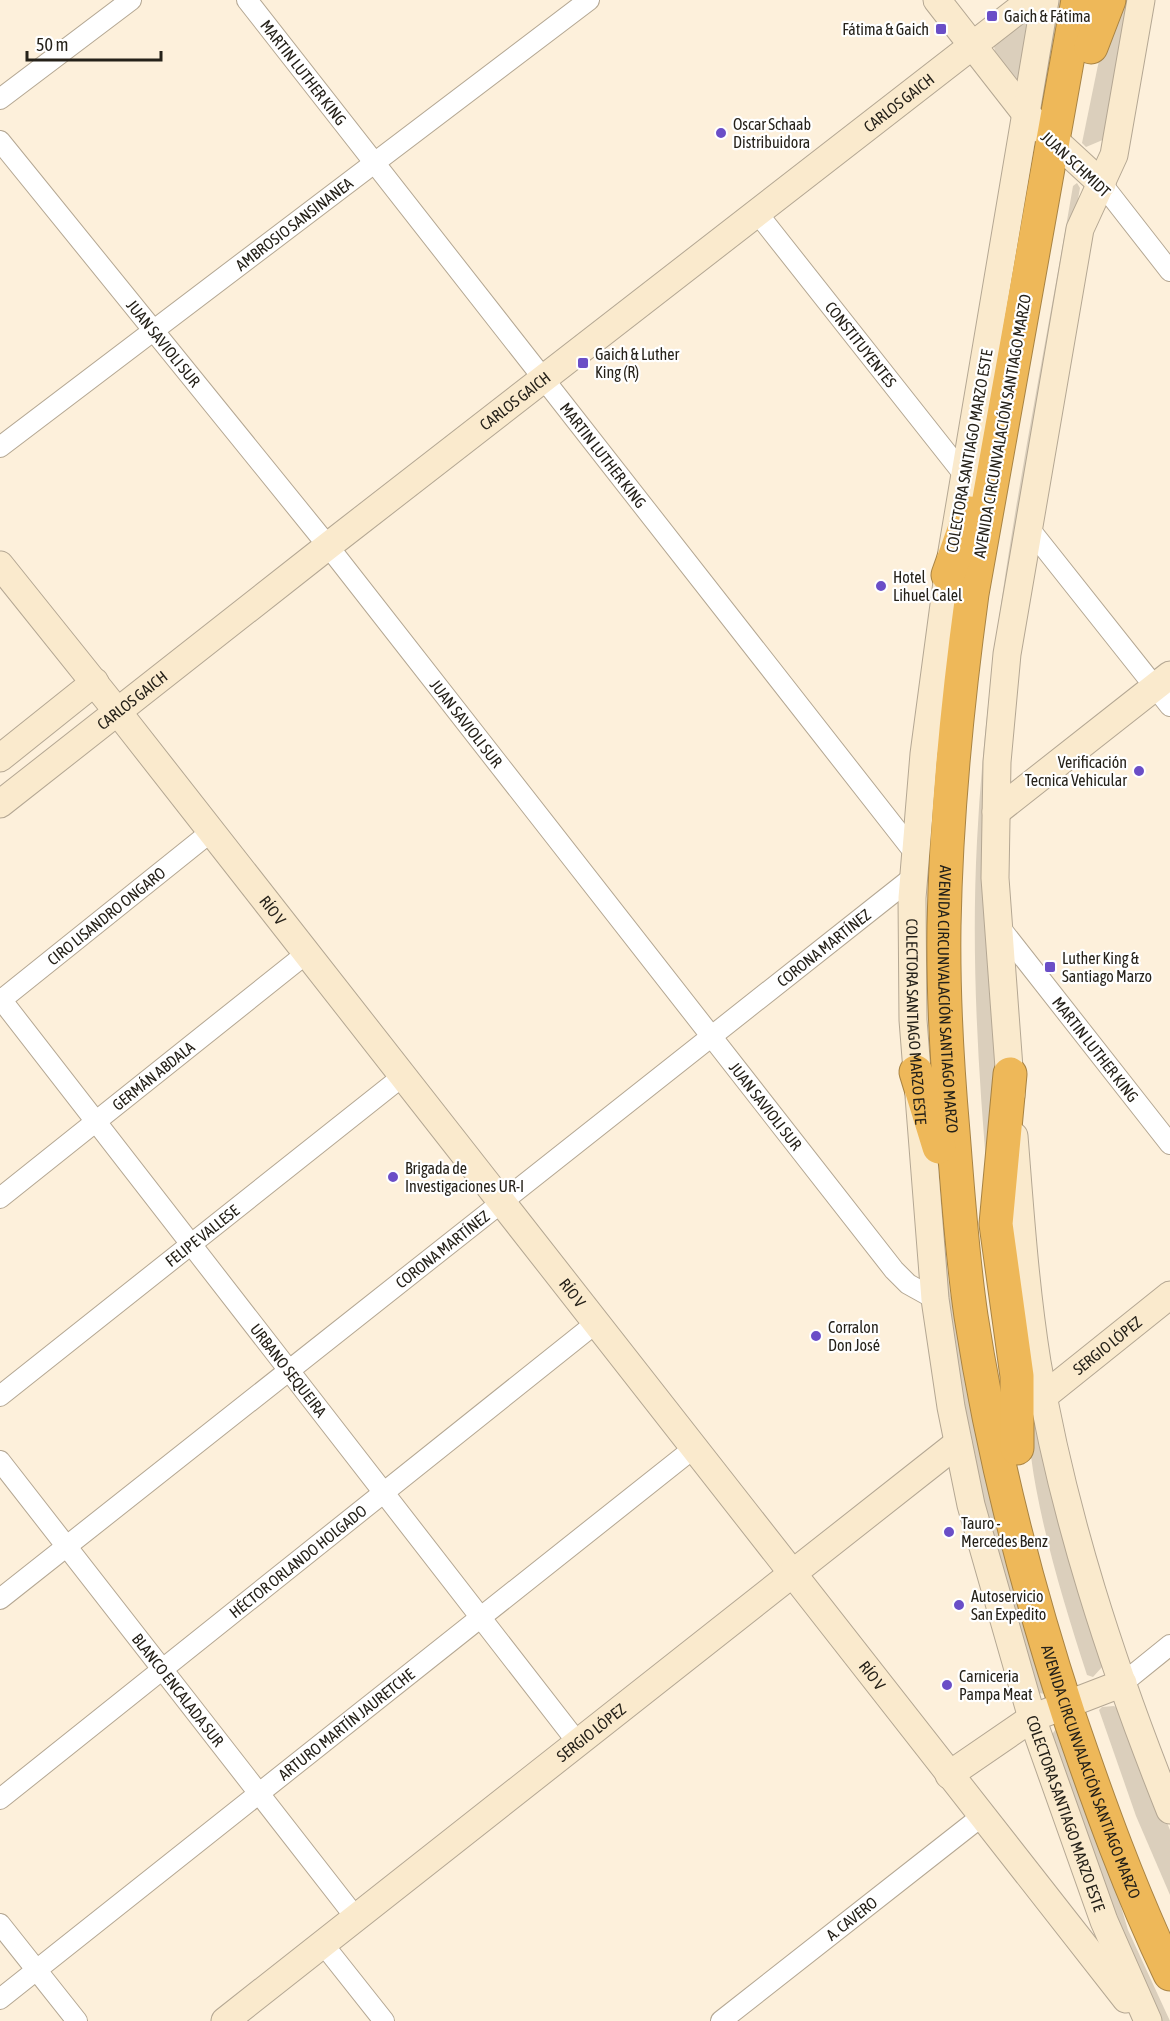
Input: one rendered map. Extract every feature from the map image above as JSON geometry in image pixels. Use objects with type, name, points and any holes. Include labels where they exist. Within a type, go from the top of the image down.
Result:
[{"type":"highway","points":[[1091,48],[1109,0]]},
{"type":"highway","name":"AVENIDA CIRCUNVALACIÓN SANTIAGO MARZO","points":[[1083,1],[1091,48],[1036,237],[972,594],[957,723],[945,878],[944,955],[948,1071],[962,1243],[975,1338],[990,1426],[1014,1532],[1039,1624],[1130,1826],[1170,1922]]},
{"type":"highway","name":"AVENIDA CIRCUNVALACIÓN SANTIAGO MARZO","points":[[1083,1],[994,596],[975,750],[968,861],[966,976],[973,1117],[992,1302],[1017,1448],[1099,1805],[1137,1902],[1170,1974]]},
{"type":"highway","points":[[948,575],[972,507],[1004,331],[1036,237]]},
{"type":"highway","points":[[916,1072],[939,1143],[955,1280],[975,1338]]},
{"type":"highway","points":[[1010,1074],[996,1224],[1017,1376],[1017,1448]]},
{"type":"highway","points":[[1099,1805],[1134,1924],[1170,2001]]},
{"type":"street","points":[[0,99],[131,0]]},
{"type":"street","name":"MARTIN LUTHER KING","points":[[247,0],[544,379],[913,864]]},
{"type":"street","name":"AMBROSIO SANSINANEA","points":[[0,447],[589,0]]},
{"type":"street","name":"JUAN SCHMIDT","points":[[937,0],[1026,114],[1062,150],[1102,184],[1170,271]]},
{"type":"street","name":"CARLOS GAICH","points":[[0,804],[1031,0]]},
{"type":"street","name":"COLECTORA SANTIAGO MARZO ESTE","points":[[1045,0],[948,575],[921,779],[913,864],[911,977],[916,1072],[935,1299],[958,1443],[978,1534],[1032,1718],[1104,1921],[1146,2021]]},
{"type":"street","points":[[1141,0],[1114,154],[1080,229],[1028,527],[1007,654],[999,736],[995,878],[1024,1260],[1044,1395],[1085,1569],[1123,1683],[1170,1810]]},
{"type":"street","name":"JUAN SAVIOLI SUR","points":[[0,141],[328,546],[894,1270],[908,1284],[935,1299]]},
{"type":"street","name":"CONSTITUYENTES","points":[[758,213],[965,476]]},
{"type":"street","points":[[996,812],[1165,689],[1028,527]]},
{"type":"street","name":"RÍO V","points":[[1,569],[95,682],[792,1574],[1146,2021]]},
{"type":"street","points":[[0,758],[95,682]]},
{"type":"street","name":"CIRO LISANDRO ONGARO","points":[[0,1000],[212,831]]},
{"type":"street","name":"CORONA MARTÍNEZ","points":[[0,1599],[711,1036],[913,864]]},
{"type":"street","name":"MARTIN LUTHER KING","points":[[998,925],[1170,1144]]},
{"type":"street","name":"GERMÁN ABDALA","points":[[0,1198],[307,953]]},
{"type":"street","name":"URBANO SEQUEIRA","points":[[0,1000],[578,1743]]},
{"type":"street","name":"FELIPE VALLESE","points":[[0,1396],[403,1076]]},
{"type":"street","name":"SERGIO LÓPEZ","points":[[1044,1395],[1170,1295]]},
{"type":"street","name":"HÉCTOR ORLANDO HOLGADO","points":[[0,1799],[596,1323]]},
{"type":"street","name":"SERGIO LÓPEZ","points":[[225,2021],[958,1443]]},
{"type":"street","name":"ARTURO MARTÍN JAURETCHE","points":[[0,1999],[694,1448]]},
{"type":"street","name":"BLANCO ENCALADA SUR","points":[[0,1461],[356,1917]]},
{"type":"street","points":[[949,1774],[1032,1718],[1123,1683],[1170,1646]]},
{"type":"street","name":"A. CAVERO","points":[[721,2021],[982,1816]]},
{"type":"street","points":[[0,1924],[77,2021]]},
{"type":"street","points":[[323,1944],[384,2021]]},
{"type":"shaded area","points":[[1053,0],[1066,0],[1043,107],[1039,99]]},
{"type":"shaded area","points":[[1117,0],[1132,0],[1105,139],[1086,147],[1082,143],[1098,65]]},
{"type":"shaded area","points":[[1030,16],[1018,82],[995,53],[994,46]]},
{"type":"shaded area","points":[[1077,183],[1080,188],[1011,573],[1000,1061],[988,1185],[975,970],[975,884],[983,759],[991,676],[1015,512],[1073,186]]},
{"type":"shaded area","points":[[929,1132],[932,1133],[950,1293],[1046,1694],[1038,1693],[964,1435]]},
{"type":"shaded area","points":[[1023,1374],[1103,1666],[1093,1677],[1087,1675],[1046,1536],[1030,1446]]},
{"type":"shaded area","points":[[1114,1706],[1123,1713],[1170,1830],[1170,1895],[1136,1816],[1099,1710],[1102,1707]]},
{"type":"shaded area","points":[[1056,1729],[1097,1827],[1128,1930],[1170,2021],[1159,2021],[1142,1985],[1050,1737]]},
{"type":"place","name":"Gaich & Fátima","points":[[992,16]]},
{"type":"place","name":"Fátima & Gaich","points":[[941,29]]},
{"type":"place","name":"Oscar Schaab Distribuidora","points":[[721,133]]},
{"type":"place","name":"Gaich & Luther King (R)","points":[[583,363]]},
{"type":"place","name":"Hotel Lihuel Calel","points":[[881,586]]},
{"type":"place","name":"Verificación Tecnica Vehicular","points":[[1139,771]]},
{"type":"place","name":"Luther King & Santiago Marzo","points":[[1050,967]]},
{"type":"place","name":"Brigada de Investigaciones UR-I","points":[[393,1177]]},
{"type":"place","name":"Corralon Don José","points":[[816,1336]]},
{"type":"place","name":"Tauro - Mercedes Benz","points":[[949,1532]]},
{"type":"place","name":"Autoservicio San Expedito","points":[[959,1605]]},
{"type":"place","name":"Carniceria Pampa Meat","points":[[947,1685]]}]
